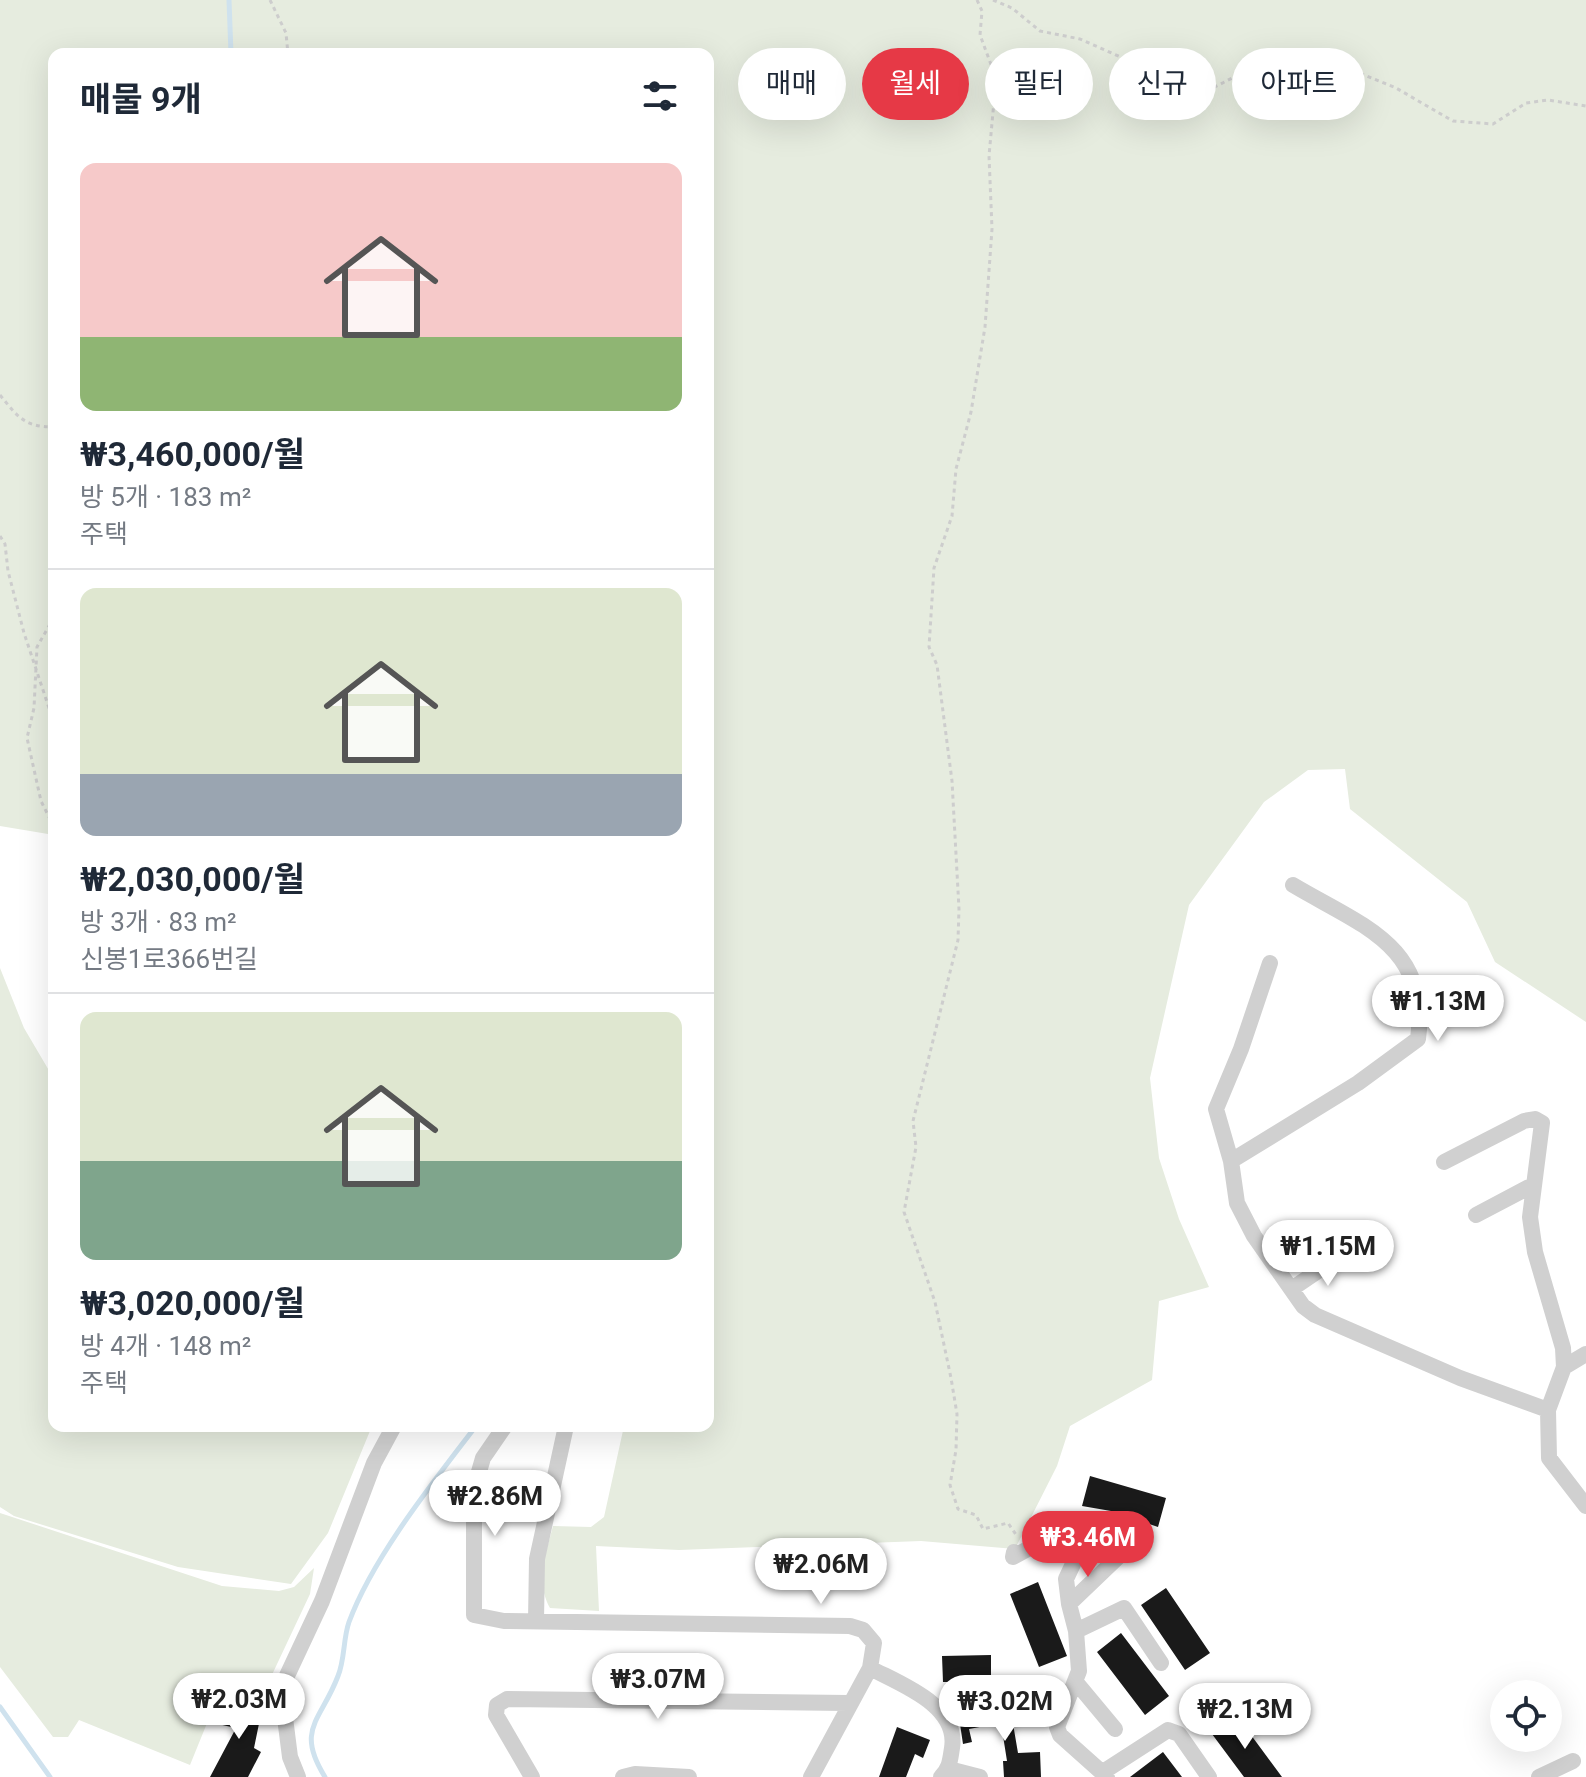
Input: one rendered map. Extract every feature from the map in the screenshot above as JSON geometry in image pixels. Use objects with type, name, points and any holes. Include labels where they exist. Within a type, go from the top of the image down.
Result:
[{"type":"street","points":[[1231,1161],[1358,1083],[1418,1039],[1419,1002],[1401,954],[1385,940],[1293,885]]},
{"type":"street","points":[[1270,963],[1241,1049],[1216,1109],[1231,1161],[1237,1203],[1254,1236],[1303,1306],[1334,1325],[1548,1410]]},
{"type":"street","points":[[1444,1162],[1535,1119],[1542,1123],[1543,1132],[1531,1186],[1535,1252],[1563,1348],[1564,1367],[1548,1410],[1549,1458],[1586,1506]]},
{"type":"street","points":[[1476,1215],[1531,1186]]},
{"type":"street","points":[[1293,1288],[1340,1256]]},
{"type":"street","points":[[1564,1367],[1586,1354]]},
{"type":"street","points":[[298,1777],[290,1757],[283,1702],[285,1680],[322,1601],[374,1463],[391,1432]]},
{"type":"street","points":[[501,1432],[483,1458],[474,1489],[471,1605],[474,1615],[480,1618],[536,1621],[850,1626],[863,1630],[874,1643],[870,1668],[848,1703],[819,1767],[811,1777]]},
{"type":"street","points":[[536,1621],[537,1559],[565,1432]]},
{"type":"street","points":[[1069,1604],[1136,1542],[1136,1533],[1107,1521]]},
{"type":"street","points":[[1011,1547],[1013,1557],[1048,1538],[1080,1549],[1066,1579],[1076,1631],[1079,1671],[1057,1727],[1060,1735],[1105,1775],[1168,1730],[1179,1734],[1209,1777]]},
{"type":"street","points":[[1076,1631],[1124,1608],[1161,1663]]},
{"type":"street","points":[[870,1668],[937,1707],[947,1720],[954,1739],[945,1773],[980,1777]]},
{"type":"street","points":[[1075,1681],[1115,1729]]},
{"type":"street","points":[[532,1777],[496,1715],[497,1705],[507,1699],[848,1703]]},
{"type":"street","points":[[1539,1777],[1573,1761]]},
{"type":"street","points":[[623,1777],[635,1774],[689,1777]]},
{"type":"path","points":[[270,0],[286,33],[287,48]]},
{"type":"path","points":[[977,0],[982,11],[980,35],[993,70],[995,90],[989,156],[992,229],[985,327],[971,412],[956,469],[952,516],[934,568],[929,647],[937,665],[952,781],[959,869],[958,940],[913,1121],[916,1147],[904,1212],[935,1302],[951,1378],[957,1414],[950,1485],[958,1509],[976,1515],[983,1529],[1008,1523],[1019,1534],[1011,1547]]},
{"type":"path","points":[[993,0],[1012,8],[1040,31],[1080,39],[1125,59],[1157,99],[1188,108],[1199,95],[1240,74],[1337,64],[1396,88],[1453,121],[1493,124],[1526,103],[1548,100],[1586,106]]},
{"type":"path","points":[[0,395],[17,416],[33,427],[48,427]]},
{"type":"path","points":[[0,536],[35,670],[48,705]]},
{"type":"path","points":[[48,628],[37,647],[34,708],[27,738],[41,801],[48,815]]},
{"type":"shaded area","points":[[0,0],[1586,0],[1586,1022],[1495,962],[1467,902],[1350,809],[1345,769],[1308,770],[1264,802],[1189,905],[1150,1078],[1159,1158],[1179,1219],[1209,1287],[1159,1301],[1152,1380],[1070,1426],[1057,1466],[1015,1549],[921,1541],[679,1550],[596,1546],[599,1611],[550,1608],[543,1588],[545,1557],[553,1526],[591,1527],[604,1517],[623,1432],[714,1432],[714,48],[48,48],[48,834],[0,826]]},
{"type":"shaded area","points":[[0,968],[24,1028],[48,1069],[48,1432],[370,1432],[328,1533],[291,1584],[178,1567],[14,1516],[0,1507]]},
{"type":"shaded area","points":[[0,1513],[222,1586],[279,1591],[294,1587],[314,1568],[310,1594],[270,1679],[237,1681],[216,1701],[190,1765],[79,1720],[68,1737],[53,1737],[0,1667]]},
{"type":"building","points":[[1090,1476],[1166,1498],[1158,1527],[1111,1511],[1082,1506]]},
{"type":"building","points":[[1038,1582],[1067,1656],[1039,1667],[1010,1594]]},
{"type":"building","points":[[1166,1588],[1210,1653],[1185,1670],[1141,1605]]},
{"type":"building","points":[[1121,1633],[1169,1696],[1145,1715],[1097,1652]]},
{"type":"building","points":[[991,1655],[991,1682],[943,1682],[942,1656]]},
{"type":"building","points":[[223,1701],[262,1709],[254,1748],[261,1752],[248,1777],[210,1777],[236,1728],[218,1724]]},
{"type":"building","points":[[1004,1707],[1007,1719],[1012,1718],[1018,1753],[1040,1752],[1041,1777],[1004,1777],[1003,1761],[1007,1761],[1001,1723],[969,1729],[972,1742],[963,1744],[960,1724],[968,1723],[966,1714]]},
{"type":"building","points":[[1237,1716],[1282,1777],[1244,1777],[1212,1734]]},
{"type":"building","points":[[897,1727],[930,1740],[923,1758],[915,1754],[906,1777],[879,1777]]},
{"type":"building","points":[[1163,1752],[1182,1777],[1130,1777]]},
{"type":"waterway","points":[[229,0],[231,48]]},
{"type":"waterway","points":[[325,1777],[316,1761],[311,1736],[338,1676],[349,1622],[389,1546],[471,1432]]},
{"type":"waterway","points":[[0,1707],[50,1777]]}]
